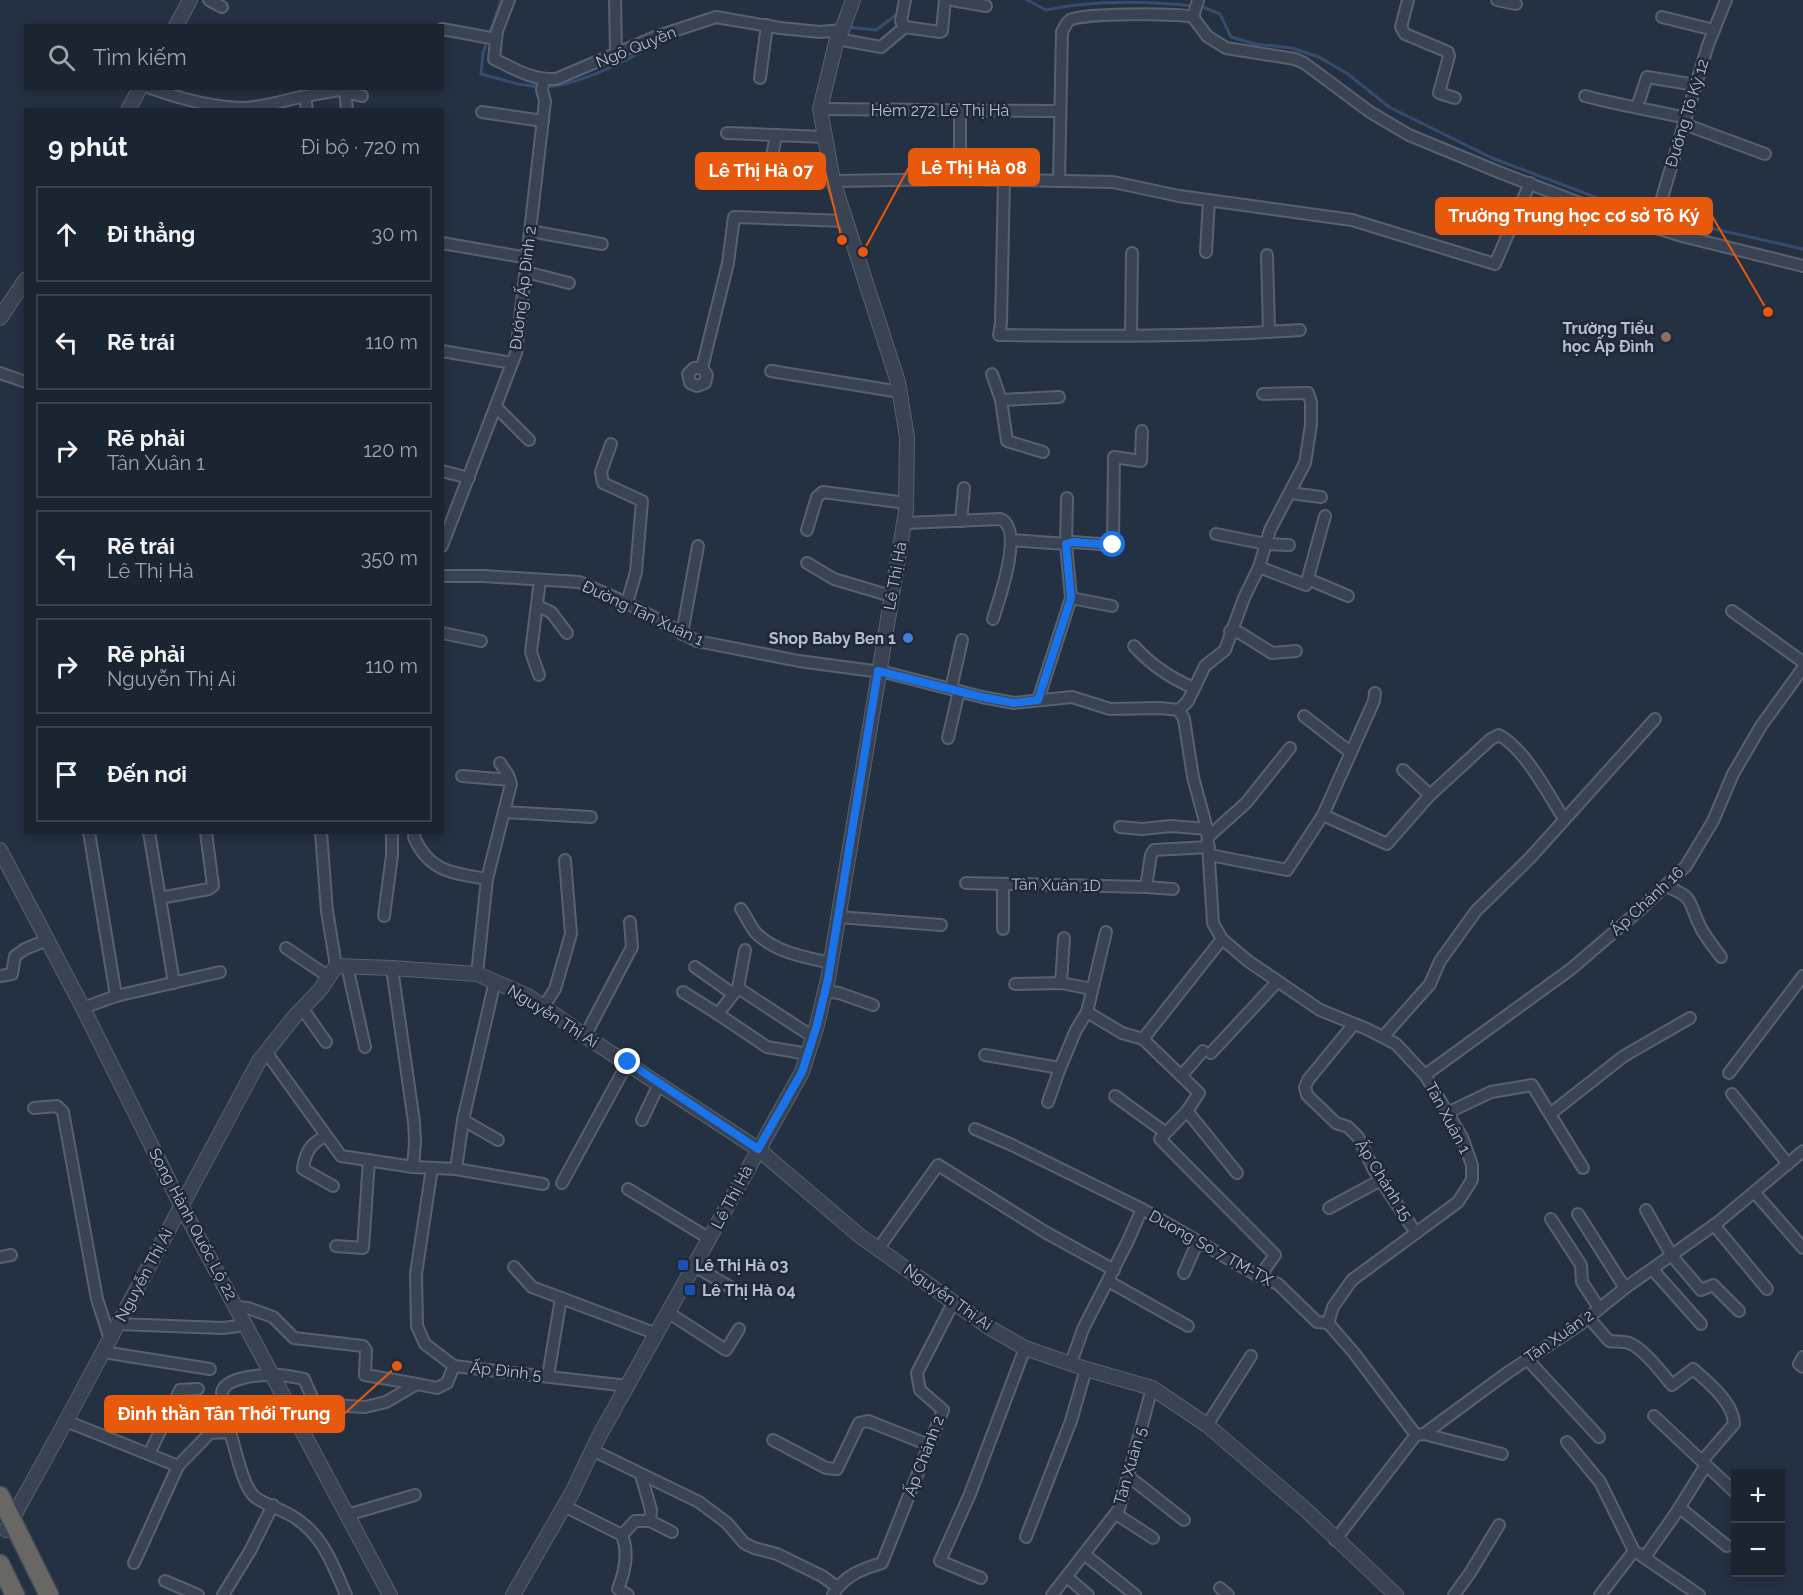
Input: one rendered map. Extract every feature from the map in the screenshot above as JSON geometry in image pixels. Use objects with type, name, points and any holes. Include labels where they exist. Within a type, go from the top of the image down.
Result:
[{"type":"highway","points":[[0,1496],[6,1523],[37,1595]]},
{"type":"highway","points":[[6,1523],[49,1595]]},
{"type":"highway","points":[[0,1564],[15,1595]]},
{"type":"highway","points":[[0,1583],[6,1595]]},
{"type":"street","points":[[177,24],[190,0]]},
{"type":"street","points":[[209,0],[222,7]]},
{"type":"street","points":[[615,0],[616,53]]},
{"type":"street","name":"Lê Thị Hà","points":[[513,1595],[802,1072],[831,963],[878,671],[905,523],[906,503],[907,437],[900,392],[891,355],[833,181],[820,109],[840,34],[853,0]]},
{"type":"street","points":[[906,0],[900,21],[905,27],[942,32],[945,0]]},
{"type":"street","points":[[952,0],[986,6]]},
{"type":"street","points":[[1408,0],[1402,31],[1448,52],[1449,56],[1439,93],[1455,98]]},
{"type":"street","points":[[1497,0],[1516,4]]},
{"type":"street","name":"Đường Tô Ký 12","points":[[1657,225],[1659,208],[1696,85],[1726,0]]},
{"type":"street","points":[[506,1],[494,38],[494,58],[543,85]]},
{"type":"street","points":[[1059,181],[1062,32],[1071,19],[1148,14],[1195,8],[1207,36],[1226,48],[1295,59],[1304,63],[1370,112],[1409,135],[1585,205],[1657,225],[1682,236],[1803,266]]},
{"type":"street","name":"Ngô Quyền","points":[[543,85],[655,37],[716,17],[766,30],[780,28],[840,34],[881,47],[905,27]]},
{"type":"street","points":[[1662,17],[1714,30]]},
{"type":"street","points":[[444,29],[494,38]]},
{"type":"street","points":[[760,78],[766,30]]},
{"type":"street","points":[[1637,107],[1647,77],[1696,85]]},
{"type":"street","name":"Đường Ấp Đình 2","points":[[444,541],[516,354],[543,121],[545,101],[543,85]]},
{"type":"street","points":[[129,108],[139,90]]},
{"type":"street","points":[[155,90],[177,98],[247,108],[345,90],[362,96]]},
{"type":"street","points":[[345,90],[347,108]]},
{"type":"street","points":[[305,96],[307,108]]},
{"type":"street","points":[[1585,96],[1616,105],[1637,107],[1685,121],[1765,154]]},
{"type":"street","name":"Hẻm 272 Lê Thị Hà","points":[[820,109],[1060,111]]},
{"type":"street","points":[[960,111],[960,179]]},
{"type":"street","points":[[482,112],[543,121]]},
{"type":"street","points":[[727,133],[825,137]]},
{"type":"street","points":[[768,178],[776,135]]},
{"type":"street","points":[[833,181],[960,179],[1113,183],[1209,200],[1352,220],[1496,264],[1530,183]]},
{"type":"street","points":[[1004,181],[999,335],[1131,335],[1300,330]]},
{"type":"street","points":[[1206,252],[1209,200]]},
{"type":"street","points":[[702,368],[728,263],[734,217],[846,221]]},
{"type":"street","points":[[530,231],[602,244]]},
{"type":"street","points":[[444,243],[528,258]]},
{"type":"street","points":[[1131,335],[1132,253]]},
{"type":"street","points":[[1267,255],[1269,332]]},
{"type":"street","points":[[526,272],[569,283]]},
{"type":"street","points":[[0,318],[24,282]]},
{"type":"street","points":[[444,351],[512,363]]},
{"type":"street","points":[[771,371],[900,392]]},
{"type":"street","points":[[0,373],[24,381]]},
{"type":"street","points":[[992,374],[1001,399],[1007,441],[1043,452]]},
{"type":"street","points":[[1179,710],[1188,701],[1205,666],[1224,650],[1230,631],[1259,567],[1270,530],[1305,463],[1311,425],[1311,402],[1308,393],[1263,394]]},
{"type":"street","points":[[1001,399],[1059,398]]},
{"type":"street","points":[[496,407],[529,440]]},
{"type":"street","points":[[1011,540],[1113,545],[1114,457],[1141,461],[1142,431]]},
{"type":"street","points":[[611,444],[601,472],[603,483],[642,501],[636,572],[627,603]]},
{"type":"street","points":[[444,472],[469,478]]},
{"type":"street","points":[[961,521],[964,488]]},
{"type":"street","points":[[807,530],[817,497],[823,492],[906,503]]},
{"type":"street","points":[[1290,493],[1321,497]]},
{"type":"street","points":[[1038,700],[1071,598],[1066,544],[1066,498]]},
{"type":"street","points":[[1259,567],[1306,585],[1325,516]]},
{"type":"street","points":[[905,523],[1002,519],[1010,525],[1011,540],[1006,576],[993,620]]},
{"type":"street","points":[[1216,534],[1266,544],[1289,545]]},
{"type":"street","points":[[682,634],[698,546]]},
{"type":"street","points":[[807,562],[834,579],[891,596]]},
{"type":"street","name":"Đường Tân Xuân 1","points":[[444,576],[579,582],[627,603],[697,641],[742,651],[878,671]]},
{"type":"street","points":[[539,675],[531,652],[540,579]]},
{"type":"street","points":[[1308,579],[1348,596]]},
{"type":"street","points":[[1071,598],[1112,606]]},
{"type":"street","points":[[537,606],[551,612],[567,633]]},
{"type":"street","points":[[1732,611],[1803,662]]},
{"type":"street","points":[[1230,631],[1240,633],[1272,653],[1296,651]]},
{"type":"street","points":[[444,633],[481,641]]},
{"type":"street","points":[[948,738],[962,640]]},
{"type":"street","points":[[1134,646],[1147,661],[1174,680],[1194,688]]},
{"type":"street","name":"Ấp Chánh 16","points":[[1425,1075],[1572,969],[1686,866],[1713,820],[1733,774],[1761,726],[1803,668]]},
{"type":"street","points":[[878,671],[1014,703],[1072,697],[1110,709],[1179,710]]},
{"type":"street","points":[[1120,827],[1142,829],[1171,826],[1208,842],[1287,870],[1323,815],[1374,701],[1375,693]]},
{"type":"street","points":[[1143,1039],[1221,939],[1213,923],[1208,842],[1193,777],[1184,719],[1179,710]]},
{"type":"street","points":[[1304,716],[1350,752]]},
{"type":"street","points":[[1383,1037],[1430,984],[1440,962],[1476,911],[1530,858],[1655,719]]},
{"type":"street","points":[[1323,815],[1388,844],[1430,795],[1491,739],[1499,735],[1509,741],[1526,760],[1564,819]]},
{"type":"street","points":[[1146,887],[1151,855],[1154,850],[1208,842],[1246,803],[1290,748]]},
{"type":"street","points":[[477,974],[487,879],[512,784],[500,763]]},
{"type":"street","points":[[1402,771],[1430,795]]},
{"type":"street","points":[[462,777],[510,780]]},
{"type":"street","points":[[504,812],[591,817]]},
{"type":"street","points":[[88,834],[116,996]]},
{"type":"street","points":[[149,834],[174,983]]},
{"type":"street","points":[[160,898],[209,889],[213,886],[206,834]]},
{"type":"street","points":[[321,834],[327,911],[337,970],[365,1047]]},
{"type":"street","points":[[384,916],[392,855],[392,834]]},
{"type":"street","points":[[415,834],[425,858],[438,867],[454,873],[487,879]]},
{"type":"street","name":"Song Hành Quốc Lộ 22","points":[[0,850],[83,1008],[181,1205],[390,1595]]},
{"type":"street","points":[[544,1006],[555,989],[571,934],[565,860]]},
{"type":"street","name":"Tân Xuân 1D","points":[[966,883],[1173,889]]},
{"type":"street","points":[[1003,884],[1003,929]]},
{"type":"street","points":[[1665,886],[1681,891],[1690,898],[1701,928],[1721,957]]},
{"type":"street","points":[[741,909],[756,933],[774,946],[793,954],[831,963]]},
{"type":"street","points":[[838,917],[941,925]]},
{"type":"street","points":[[585,1036],[632,947],[630,922]]},
{"type":"street","points":[[1048,1102],[1076,1030],[1087,1012],[1106,932]]},
{"type":"street","points":[[1061,983],[1064,938]]},
{"type":"street","points":[[0,976],[12,974],[15,956],[47,939]]},
{"type":"street","name":"Tân Xuân 1","points":[[1221,939],[1277,982],[1320,1010],[1354,1023],[1396,1044],[1425,1075],[1462,1137],[1472,1165],[1472,1180],[1458,1202],[1352,1280],[1333,1307],[1328,1323]]},
{"type":"street","points":[[286,948],[337,970]]},
{"type":"street","points":[[718,1014],[736,991],[745,950]]},
{"type":"street","points":[[695,967],[813,1037]]},
{"type":"street","points":[[392,968],[414,1122],[413,1167]]},
{"type":"street","name":"Nguyễn Thị Ai","points":[[6,1523],[66,1421],[259,1061],[302,1008],[337,970],[392,968],[477,974],[528,996],[544,1006],[585,1036],[758,1149],[860,1236],[990,1328],[1024,1348],[1152,1388],[1207,1425],[1306,1510],[1393,1594]]},
{"type":"street","points":[[83,1008],[116,996],[220,972]]},
{"type":"street","points":[[1729,1073],[1803,976]]},
{"type":"street","points":[[456,1169],[463,1120],[495,981]]},
{"type":"street","points":[[1181,1076],[1277,982]]},
{"type":"street","points":[[1015,984],[1061,983],[1092,989]]},
{"type":"street","points":[[825,991],[873,1005]]},
{"type":"street","points":[[683,992],[767,1047],[808,1054]]},
{"type":"street","points":[[302,1008],[326,1042]]},
{"type":"street","points":[[1087,1012],[1122,1034],[1143,1039],[1198,1093],[1187,1111],[1160,1140],[1275,1255],[1260,1276]]},
{"type":"street","points":[[1550,1114],[1624,1056],[1690,1018]]},
{"type":"street","name":"Ấp Chánh 15","points":[[1354,1023],[1308,1080],[1305,1087],[1307,1095],[1336,1123],[1348,1127],[1358,1137],[1381,1180],[1416,1233]]},
{"type":"street","points":[[266,1052],[341,1156],[413,1167],[456,1169],[543,1184]]},
{"type":"street","points":[[985,1054],[1060,1068]]},
{"type":"street","points":[[562,1183],[628,1062]]},
{"type":"street","points":[[642,1119],[659,1084]]},
{"type":"street","points":[[1447,1113],[1491,1092],[1532,1085],[1583,1168]]},
{"type":"street","points":[[1732,1094],[1788,1164]]},
{"type":"street","points":[[1115,1096],[1166,1133]]},
{"type":"street","points":[[34,1108],[57,1106],[63,1112],[97,1299],[110,1339]]},
{"type":"street","points":[[1187,1111],[1237,1173]]},
{"type":"street","points":[[463,1120],[498,1140]]},
{"type":"street","points":[[975,1129],[1142,1209]]},
{"type":"street","points":[[326,1136],[314,1141],[305,1155],[303,1168],[333,1186]]},
{"type":"street","name":"Tân Xuân 2","points":[[1335,1540],[1420,1435],[1714,1225],[1803,1151]]},
{"type":"street","points":[[336,1246],[363,1248],[369,1160]]},
{"type":"street","points":[[878,1249],[938,1165],[1036,1227],[1114,1270]]},
{"type":"street","name":"Ấp Đình 5","points":[[432,1168],[416,1274],[417,1326],[426,1344],[454,1366],[628,1386]]},
{"type":"street","points":[[1329,1208],[1381,1180]]},
{"type":"street","points":[[628,1189],[710,1239]]},
{"type":"street","points":[[1754,1192],[1803,1248]]},
{"type":"street","name":"Duong So 7 TM-TX","points":[[1071,1362],[1083,1329],[1142,1209],[1197,1243],[1278,1284],[1317,1322],[1328,1323]]},
{"type":"street","points":[[1646,1210],[1672,1256],[1701,1290],[1713,1285],[1739,1311]]},
{"type":"street","points":[[1578,1214],[1625,1288]]},
{"type":"street","points":[[1551,1219],[1581,1265],[1582,1281],[1599,1308]]},
{"type":"street","points":[[1714,1225],[1767,1289]]},
{"type":"street","points":[[1184,1273],[1197,1243]]},
{"type":"street","points":[[694,1266],[739,1292]]},
{"type":"street","points":[[514,1267],[532,1287],[657,1334]]},
{"type":"street","points":[[1653,1270],[1701,1324]]},
{"type":"street","points":[[1108,1281],[1188,1326]]},
{"type":"street","points":[[548,1376],[561,1298]]},
{"type":"street","name":"Ấp Chánh 2","points":[[835,1591],[858,1570],[882,1563],[943,1410],[920,1390],[917,1373],[954,1303]]},
{"type":"street","points":[[236,1307],[248,1308],[273,1317],[294,1338],[358,1344],[366,1350],[365,1375],[437,1388],[447,1383],[454,1366]]},
{"type":"street","points":[[669,1313],[726,1350],[739,1329]]},
{"type":"street","points":[[1588,1317],[1609,1341],[1625,1342],[1635,1346],[1672,1385],[1693,1368],[1723,1400],[1734,1418],[1734,1424],[1704,1463],[1680,1508],[1645,1557]]},
{"type":"street","points":[[1328,1323],[1420,1435],[1502,1454]]},
{"type":"street","points":[[118,1324],[224,1328],[246,1325]]},
{"type":"street","points":[[981,1578],[940,1561],[970,1494],[1024,1348]]},
{"type":"street","points":[[103,1352],[210,1369]]},
{"type":"street","points":[[1207,1425],[1251,1356]]},
{"type":"street","points":[[1803,1358],[1799,1364],[1803,1367]]},
{"type":"street","points":[[1527,1359],[1599,1437]]},
{"type":"street","points":[[1026,1537],[1071,1422],[1086,1369]]},
{"type":"street","points":[[346,1595],[325,1548],[303,1524],[273,1505],[255,1497],[247,1485],[230,1432],[228,1413],[221,1392],[224,1386],[238,1379],[272,1374],[304,1379],[315,1404],[365,1407],[386,1402],[417,1384]]},
{"type":"street","name":"Tân Xuân 5","points":[[1052,1595],[1119,1509],[1152,1388]]},
{"type":"street","points":[[149,1454],[180,1390],[198,1389]]},
{"type":"street","points":[[1654,1416],[1731,1488]]},
{"type":"street","points":[[66,1421],[178,1466]]},
{"type":"street","points":[[773,1440],[826,1468],[837,1469],[859,1423],[868,1421],[929,1445]]},
{"type":"street","points":[[135,1563],[178,1466],[210,1433],[230,1432]]},
{"type":"street","points":[[1567,1442],[1600,1482],[1634,1551],[1699,1595]]},
{"type":"street","points":[[592,1450],[699,1502],[727,1523],[744,1543],[777,1554],[822,1576],[835,1591]]},
{"type":"street","points":[[641,1475],[651,1510],[650,1521]]},
{"type":"street","points":[[1128,1476],[1184,1520]]},
{"type":"street","points":[[347,1515],[415,1495]]},
{"type":"street","points":[[223,1595],[250,1551],[273,1505]]},
{"type":"street","points":[[564,1506],[622,1534],[627,1547],[626,1571],[618,1589],[628,1595]]},
{"type":"street","points":[[1680,1508],[1727,1546]]},
{"type":"street","points":[[1116,1514],[1153,1538]]},
{"type":"street","points":[[622,1534],[635,1521],[650,1521],[672,1532]]},
{"type":"street","points":[[1454,1595],[1499,1525]]},
{"type":"street","points":[[1600,1595],[1634,1551]]},
{"type":"street","points":[[1084,1554],[1120,1590],[1135,1595]]},
{"type":"street","points":[[1067,1577],[1088,1595]]},
{"type":"street","points":[[165,1581],[198,1595]]},
{"type":"waterway","points":[[501,0],[483,53],[481,74],[539,87]]},
{"type":"waterway","points":[[1027,0],[1046,10],[1082,4],[1119,2],[1193,6]]},
{"type":"waterway","points":[[1200,6],[1220,14],[1231,37],[1255,44],[1292,48],[1319,57],[1348,74],[1389,107],[1492,158],[1624,208],[1655,216]]},
{"type":"waterway","points":[[847,27],[876,30],[900,12]]},
{"type":"waterway","points":[[546,87],[561,85],[592,75],[666,40],[668,36]]},
{"type":"waterway","points":[[1661,217],[1803,249]]},
{"type":"place","name":"Lê Thị Hà 07","points":[[842,240]]},
{"type":"place","name":"Lê Thị Hà 08","points":[[863,252]]},
{"type":"place","name":"Trường Trung học cơ sở Tô Ký","points":[[1768,312]]},
{"type":"place","name":"Trường Tiểu học Ấp Đình","points":[[1666,337]]},
{"type":"place","name":"Shop Baby Ben 1","points":[[908,638]]},
{"type":"place","name":"Lê Thị Hà 03","points":[[683,1265]]},
{"type":"place","name":"Lê Thị Hà 04","points":[[690,1290]]},
{"type":"place","name":"Đình thần Tân Thới Trung","points":[[397,1366]]},
{"type":"route","points":[[628,1062],[758,1149],[802,1072],[817,1025],[828,979],[878,671],[1014,703],[1038,700],[1071,598],[1066,544],[1073,542],[1113,545]]}]
